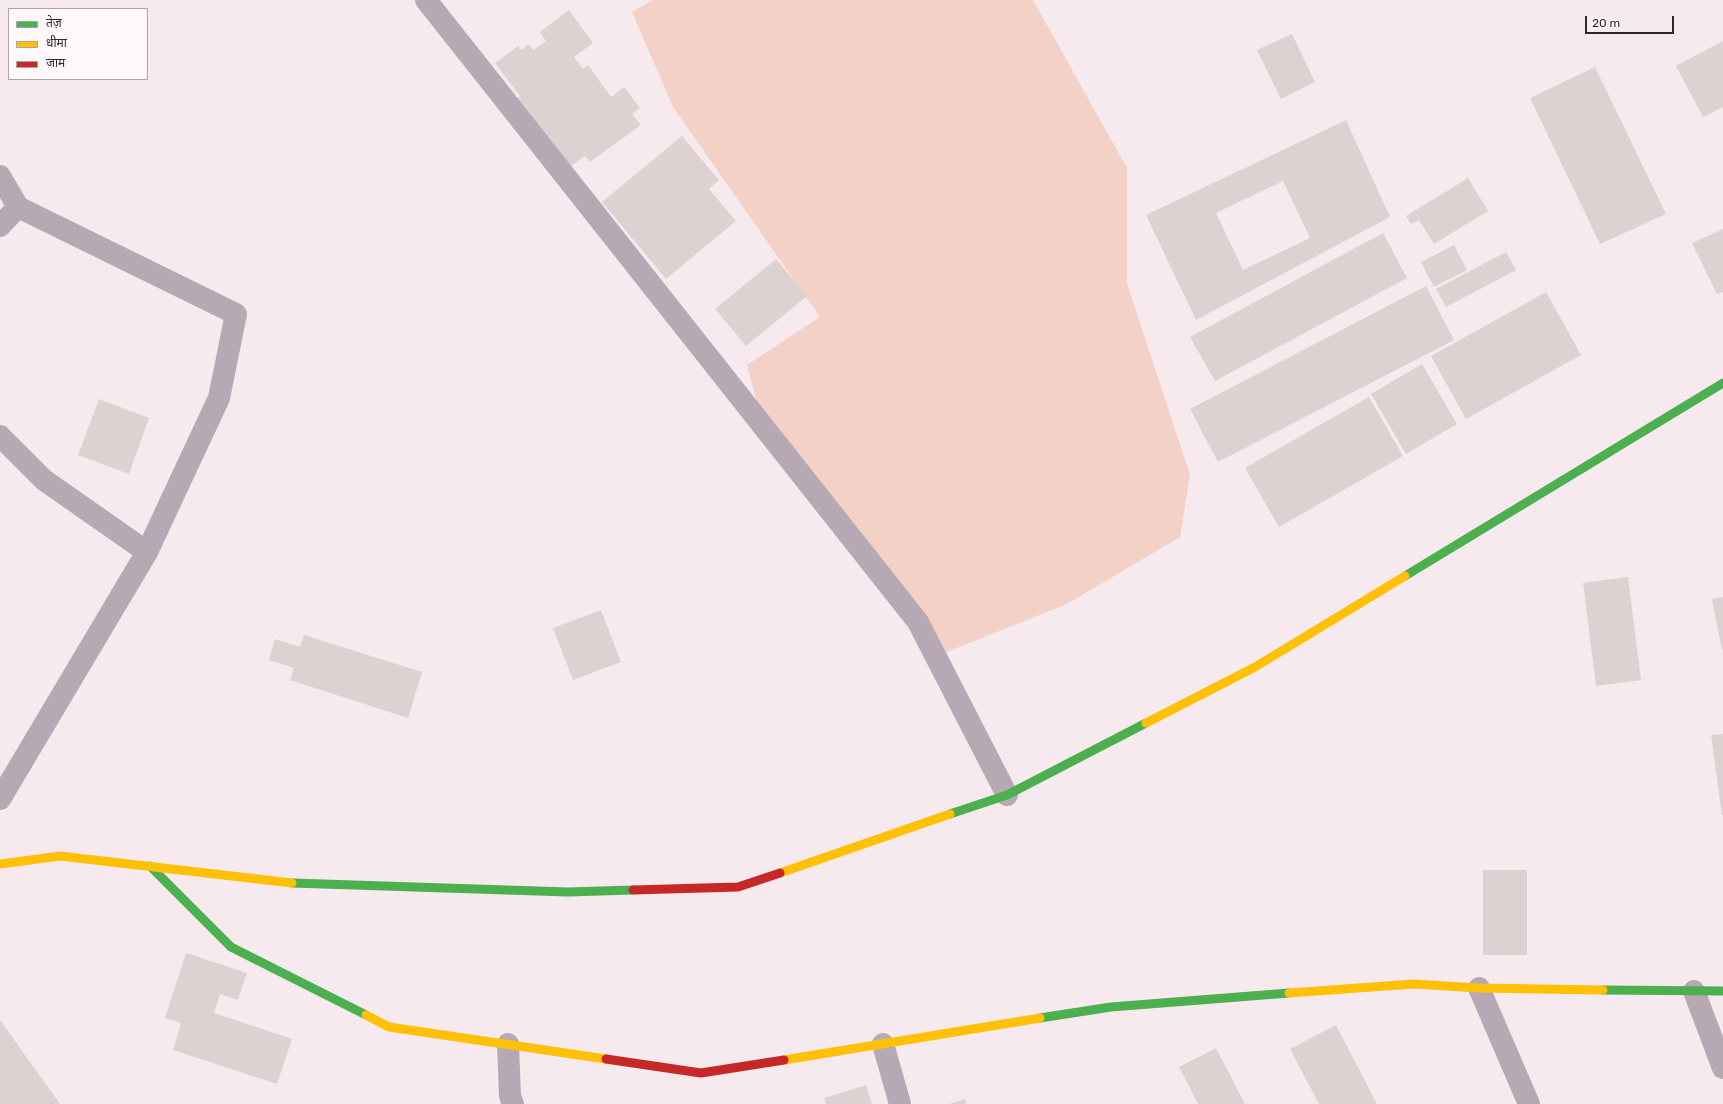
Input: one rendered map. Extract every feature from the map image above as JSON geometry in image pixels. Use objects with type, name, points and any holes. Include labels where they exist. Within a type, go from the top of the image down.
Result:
[{"type":"main road","points":[[0,864],[60,856],[303,883],[568,892],[738,887],[1007,794],[1256,667],[1723,383]]},
{"type":"main road","points":[[150,866],[231,947],[389,1027],[702,1073],[1111,1007],[1413,984],[1479,988],[1723,991]]},
{"type":"street","points":[[426,0],[918,622],[1007,794]]},
{"type":"street","points":[[0,176],[18,207],[236,314],[219,398],[147,552],[0,799]]},
{"type":"street","points":[[0,226],[18,207]]},
{"type":"street","points":[[0,436],[44,480],[147,552]]},
{"type":"street","points":[[1479,988],[1529,1104]]},
{"type":"street","points":[[1694,991],[1723,1068]]},
{"type":"street","points":[[508,1044],[510,1096],[513,1104]]},
{"type":"street","points":[[883,1044],[900,1104]]},
{"type":"shaded area","points":[[652,0],[1033,0],[1127,168],[1127,283],[1190,475],[1180,537],[1067,604],[939,655],[770,452],[747,365],[820,317],[673,107],[632,12]]},
{"type":"building","points":[[569,10],[593,43],[574,57],[583,69],[588,65],[611,97],[624,87],[640,108],[632,114],[641,125],[590,162],[585,156],[567,169],[515,100],[520,96],[495,63],[518,46],[521,50],[529,44],[533,50],[546,41],[540,32]]},
{"type":"building","points":[[1292,34],[1315,82],[1281,99],[1257,50]]},
{"type":"building","points":[[1723,41],[1723,107],[1703,117],[1676,66]]},
{"type":"building","points":[[1595,67],[1666,214],[1600,244],[1530,98]]},
{"type":"building","points":[[1346,120],[1390,217],[1196,320],[1146,215]],"holes":[[[1283,181],[1310,238],[1243,270],[1216,213]]]},
{"type":"building","points":[[682,136],[719,180],[709,189],[736,221],[666,279],[602,202]]},
{"type":"building","points":[[1468,178],[1488,211],[1434,244],[1419,220],[1411,224],[1406,216]]},
{"type":"building","points":[[1723,229],[1723,292],[1717,294],[1692,243]]},
{"type":"building","points":[[1383,233],[1407,278],[1215,381],[1190,337]]},
{"type":"building","points":[[1454,245],[1467,270],[1434,287],[1421,262]]},
{"type":"building","points":[[1506,252],[1516,270],[1446,307],[1436,289]]},
{"type":"building","points":[[776,259],[807,296],[746,346],[715,309]]},
{"type":"building","points":[[1426,286],[1454,340],[1218,462],[1190,409]]},
{"type":"building","points":[[1546,292],[1581,355],[1466,419],[1431,356]]},
{"type":"building","points":[[1422,364],[1457,424],[1406,454],[1371,394]]},
{"type":"building","points":[[1369,397],[1403,456],[1279,527],[1245,468]]},
{"type":"building","points":[[99,399],[149,418],[129,474],[78,455]]},
{"type":"building","points":[[1628,577],[1641,680],[1596,686],[1583,583]]},
{"type":"building","points":[[1723,597],[1723,650],[1722,650],[1712,599]]},
{"type":"building","points":[[601,610],[621,662],[573,680],[553,628]]},
{"type":"building","points":[[304,635],[422,672],[408,718],[290,680],[294,668],[269,660],[275,639],[300,647]]},
{"type":"building","points":[[1723,734],[1723,815],[1722,815],[1711,735]]},
{"type":"building","points":[[1483,870],[1527,870],[1527,955],[1483,955]]},
{"type":"building","points":[[186,953],[247,973],[238,1000],[220,994],[214,1013],[292,1039],[277,1084],[173,1050],[181,1023],[165,1018]]},
{"type":"building","points":[[0,1020],[60,1104],[0,1104]]},
{"type":"building","points":[[1336,1025],[1377,1104],[1319,1104],[1290,1049]]},
{"type":"building","points":[[1216,1048],[1245,1104],[1198,1104],[1179,1067]]},
{"type":"building","points":[[866,1085],[872,1104],[826,1104],[824,1098]]},
{"type":"building","points":[[965,1099],[966,1104],[949,1104]]},
{"type":"traffic: fast","points":[[1405,576],[1723,383]]},
{"type":"traffic: fast","points":[[950,814],[1007,795],[1146,723]]},
{"type":"traffic: fast","points":[[150,866],[231,947],[366,1015]]},
{"type":"traffic: fast","points":[[292,883],[568,892],[633,890]]},
{"type":"traffic: fast","points":[[1603,990],[1723,991]]},
{"type":"traffic: fast","points":[[1040,1018],[1111,1007],[1289,993]]},
{"type":"traffic: slow","points":[[1146,723],[1255,667],[1405,576]]},
{"type":"traffic: slow","points":[[780,873],[950,814]]},
{"type":"traffic: slow","points":[[0,864],[60,856],[292,883]]},
{"type":"traffic: slow","points":[[1289,993],[1413,984],[1479,988],[1603,990]]},
{"type":"traffic: slow","points":[[366,1015],[389,1027],[606,1059]]},
{"type":"traffic: slow","points":[[784,1060],[1040,1018]]},
{"type":"traffic: jam","points":[[633,890],[738,887],[780,873]]},
{"type":"traffic: jam","points":[[606,1059],[701,1073],[784,1060]]}]
